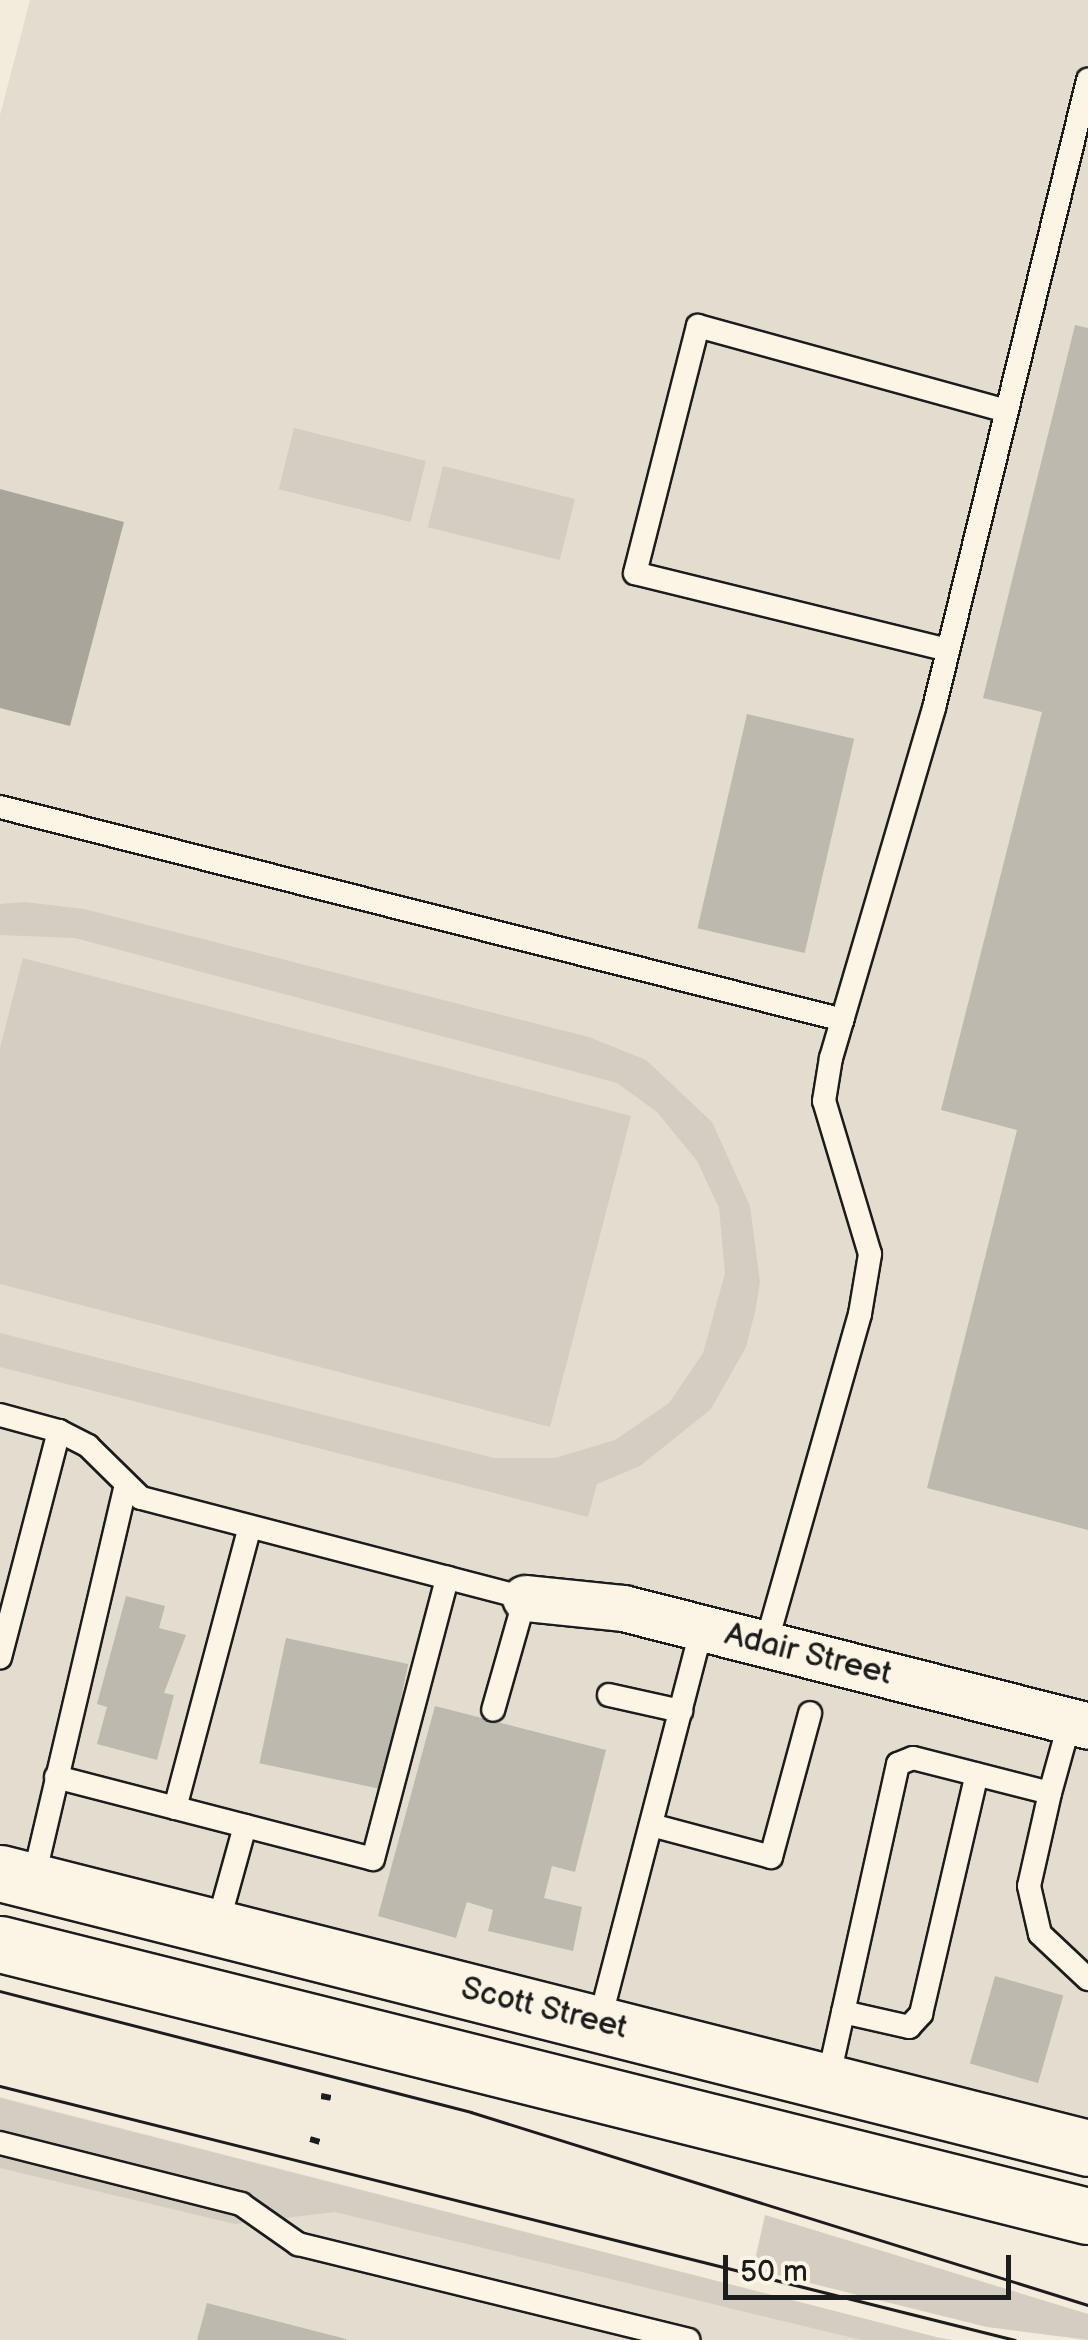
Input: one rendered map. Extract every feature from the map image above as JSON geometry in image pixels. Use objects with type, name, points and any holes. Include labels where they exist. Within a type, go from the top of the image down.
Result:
[{"type":"main road","name":"Scott Street","points":[[16,1877],[1088,2148]]},
{"type":"main road","points":[[16,1877],[8,1946],[1088,2216]]},
{"type":"main road","points":[[580,2090],[599,2022]]},
{"type":"street","name":"Adair Street","points":[[525,1598],[623,1608],[1079,1723]]},
{"type":"lane","points":[[766,1644],[860,1314],[870,1254],[824,1101],[843,1020],[948,650],[1088,80]]},
{"type":"lane","points":[[948,650],[635,574],[698,326],[1007,412]]},
{"type":"lane","points":[[0,807],[843,1020]]},
{"type":"lane","points":[[0,1415],[58,1432],[88,1446],[140,1498],[525,1598],[493,1710]]},
{"type":"lane","points":[[0,1657],[58,1432]]},
{"type":"lane","points":[[16,1877],[56,1777],[126,1486]]},
{"type":"lane","points":[[175,1808],[250,1527]]},
{"type":"lane","points":[[56,1777],[374,1859],[447,1578]]},
{"type":"lane","points":[[599,2022],[702,1628]]},
{"type":"lane","points":[[609,1694],[681,1711]]},
{"type":"lane","points":[[650,1826],[771,1857],[810,1713]]},
{"type":"lane","points":[[1079,1723],[1050,1793],[1029,1886],[1040,1934],[1088,1979]]},
{"type":"lane","points":[[828,2080],[898,1764],[913,1758],[1050,1793]]},
{"type":"lane","points":[[843,2012],[909,2026],[921,2014],[977,1774]]},
{"type":"lane","points":[[217,1927],[245,1826]]},
{"type":"lane","points":[[0,2143],[241,2204],[298,2244],[688,2340]]},
{"type":"path","points":[[321,2096],[331,2098]]},
{"type":"path","points":[[310,2139],[320,2142]]},
{"type":"shaded area","points":[[30,0],[1088,0],[1088,2132],[0,1853],[0,115]]},
{"type":"shaded area","points":[[294,428],[426,461],[411,522],[279,489]]},
{"type":"shaded area","points":[[443,466],[575,499],[560,560],[428,527]]},
{"type":"shaded area","points":[[0,489],[124,522],[70,726],[0,708]]},
{"type":"shaded area","points":[[25,902],[84,909],[589,1037],[646,1060],[712,1122],[750,1206],[760,1282],[755,1312],[746,1347],[711,1409],[640,1466],[597,1484],[588,1517],[0,1367],[0,1333],[494,1458],[555,1458],[615,1440],[669,1403],[703,1353],[725,1273],[719,1208],[697,1161],[657,1112],[617,1083],[75,938],[0,935],[0,904]]},
{"type":"shaded area","points":[[23,958],[631,1116],[550,1427],[0,1284],[0,1048]]},
{"type":"shaded area","points":[[0,2097],[940,2338],[952,2340],[0,2340]]},
{"type":"shaded area","points":[[0,2098],[952,2340],[861,2340],[335,2212],[235,2224],[0,2168]]},
{"type":"shaded area","points":[[765,2215],[1088,2314],[1088,2340],[987,2327],[753,2269]]},
{"type":"building","points":[[1075,325],[1088,328],[1088,1530],[927,1488],[1017,1130],[941,1110],[1042,712],[983,698]]},
{"type":"building","points":[[747,714],[854,739],[805,953],[698,928]]},
{"type":"building","points":[[126,1596],[165,1606],[159,1628],[186,1635],[164,1693],[174,1695],[157,1760],[97,1744],[107,1707],[97,1704]]},
{"type":"building","points":[[286,1638],[408,1664],[382,1789],[259,1763]]},
{"type":"building","points":[[435,1706],[606,1750],[575,1872],[552,1866],[544,1898],[582,1907],[573,1951],[488,1931],[493,1910],[467,1902],[456,1938],[378,1916]]},
{"type":"building","points":[[995,1976],[1063,1996],[1038,2083],[970,2063]]},
{"type":"building","points":[[207,2303],[346,2339],[346,2340],[197,2340]]},
{"type":"tram line","points":[[0,1991],[471,2112],[1088,2305]]},
{"type":"tram line","points":[[0,2086],[1015,2340]]}]
